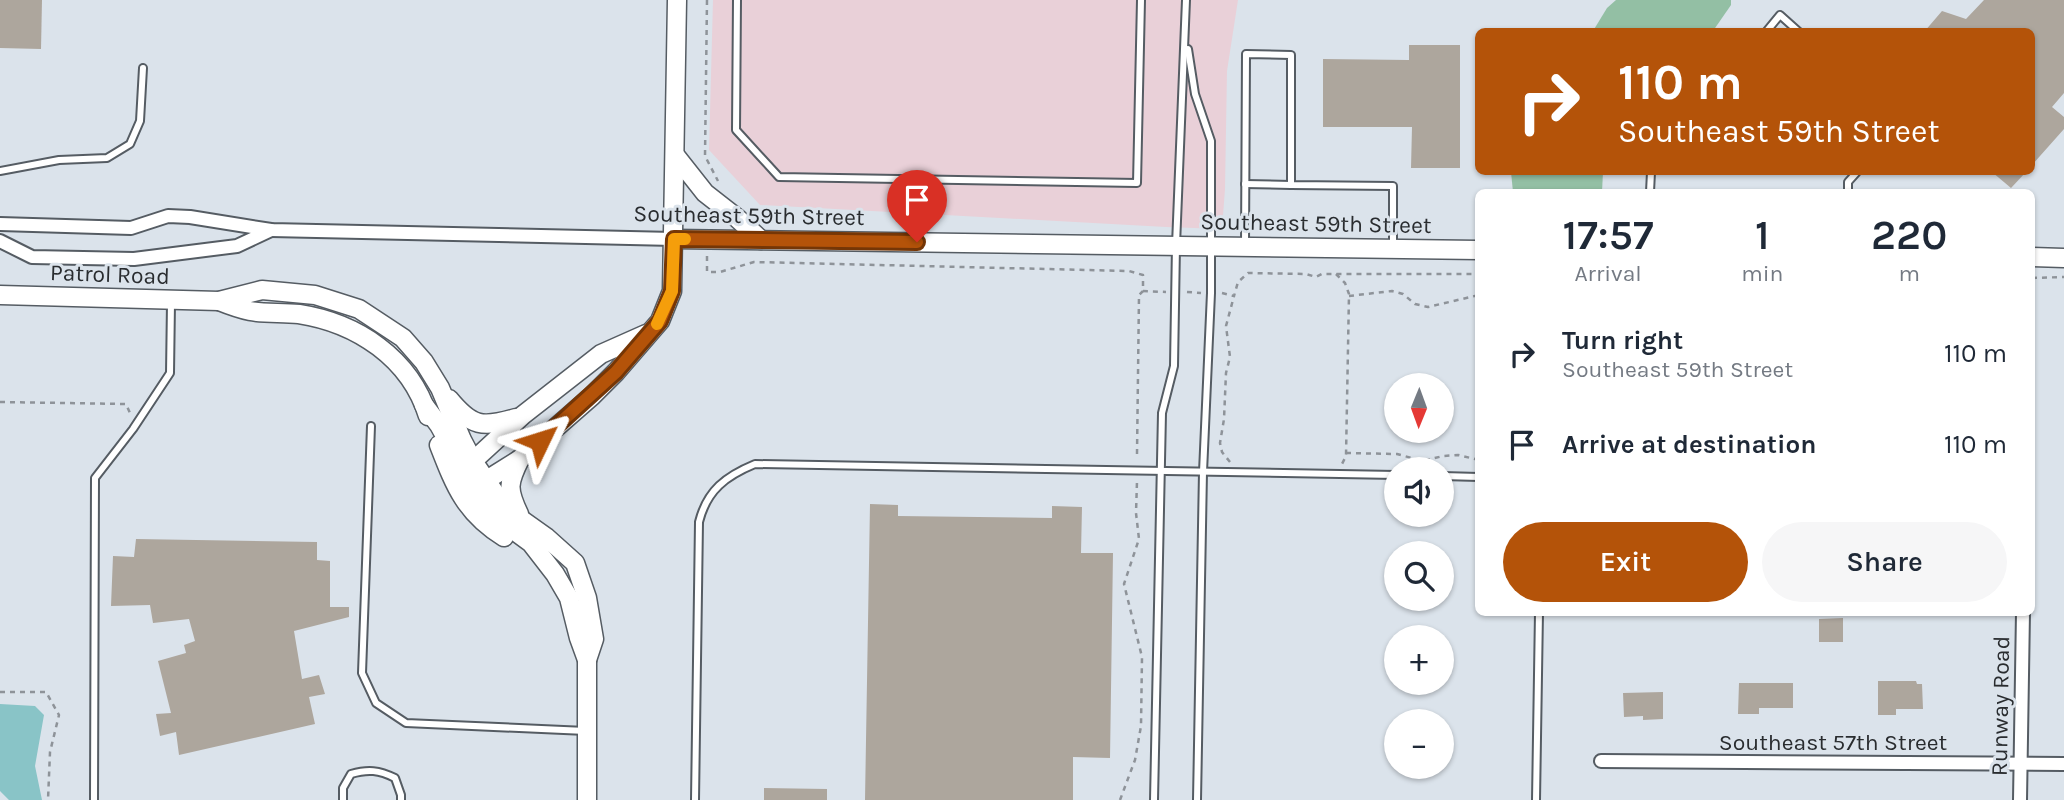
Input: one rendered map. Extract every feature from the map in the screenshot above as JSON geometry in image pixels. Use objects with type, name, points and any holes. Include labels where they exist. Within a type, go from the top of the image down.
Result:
[{"type":"main road","points":[[477,481],[520,459],[608,380],[660,321],[672,291],[677,0]]},
{"type":"main road","points":[[675,155],[705,193],[761,240]]},
{"type":"main road","name":"Southeast 59th Street","points":[[674,239],[1475,250]]},
{"type":"main road","points":[[2035,257],[2064,258]]},
{"type":"main road","name":"Patrol Road","points":[[0,295],[219,301],[262,290],[315,295],[359,309],[403,338],[424,362],[440,388],[473,461]]},
{"type":"main road","name":"Patrol Road","points":[[219,301],[250,311],[298,314],[339,323],[375,342],[403,368],[426,410]]},
{"type":"main road","points":[[587,800],[587,660],[569,598],[555,574],[531,543],[505,524],[482,502],[473,461],[523,415],[601,354],[650,333]]},
{"type":"main road","points":[[440,388],[463,416],[478,423],[494,424],[523,415]]},
{"type":"main road","points":[[426,410],[477,481],[505,508],[547,537],[575,563],[587,597],[594,639],[587,660]]},
{"type":"main road","points":[[426,410],[456,488],[473,512],[501,536],[539,556]]},
{"type":"main road","points":[[520,459],[510,479],[510,495],[524,523]]},
{"type":"street","name":"Southeast 59th Street","points":[[0,224],[131,228],[168,216],[271,230],[674,239]]},
{"type":"street","name":"Southeast 59th Street","points":[[0,241],[32,257],[134,258],[237,246],[271,230]]},
{"type":"street","name":"Runway Road","points":[[2020,800],[2023,616]]},
{"type":"street","name":"Southeast 57th Street","points":[[1601,761],[2064,764]]},
{"type":"lane","points":[[737,0],[736,130],[779,177],[1137,183],[1141,0]]},
{"type":"lane","points":[[1154,800],[1162,412],[1174,366],[1186,0]]},
{"type":"lane","points":[[1769,28],[1780,15],[1795,28]]},
{"type":"lane","points":[[1185,33],[1195,94],[1211,141],[1211,293],[1203,472],[1197,800]]},
{"type":"lane","points":[[1245,246],[1246,54],[1291,55],[1290,185]]},
{"type":"lane","points":[[0,171],[59,160],[107,158],[130,144],[140,121],[143,68]]},
{"type":"lane","points":[[1245,184],[1393,186],[1393,248]]},
{"type":"lane","points":[[94,800],[95,478],[133,429],[170,373],[171,301]]},
{"type":"lane","points":[[371,426],[362,673],[376,703],[405,723],[588,731]]},
{"type":"lane","points":[[695,800],[699,522],[702,510],[713,491],[733,473],[755,464],[1384,475]]},
{"type":"lane","points":[[1454,476],[1475,477]]},
{"type":"lane","points":[[1536,800],[1539,616]]},
{"type":"lane","points":[[344,800],[344,788],[351,774],[368,769],[384,772],[395,778],[401,800]]},
{"type":"path","points":[[1336,274],[1348,286],[1349,296],[1346,453],[1345,460],[1340,464]]},
{"type":"path","points":[[2035,278],[2064,278]]},
{"type":"path","points":[[1137,454],[1139,295],[1143,291]]},
{"type":"path","points":[[1349,296],[1392,291],[1403,294],[1415,304],[1428,307],[1475,296]]},
{"type":"path","points":[[1233,462],[1225,457],[1220,443],[1226,373],[1230,357],[1226,326],[1234,296]]},
{"type":"path","points":[[0,402],[126,404],[131,412],[125,423]]},
{"type":"path","points":[[1346,453],[1397,454],[1423,461],[1458,455],[1475,459]]},
{"type":"path","points":[[1120,800],[1135,761],[1140,726],[1142,657],[1124,584],[1139,540],[1137,481]]},
{"type":"path","points":[[0,692],[46,692],[59,715],[50,752],[48,800]]},
{"type":"shaded area","points":[[713,0],[1238,0],[1227,71],[1222,229],[760,205],[709,150]]},
{"type":"green space","points":[[1616,0],[1731,0],[1731,5],[1715,28],[1595,28],[1607,8]]},
{"type":"green space","points":[[1511,175],[1603,175],[1602,189],[1513,189]]},
{"type":"water","points":[[0,704],[35,706],[44,715],[35,766],[42,800],[9,800],[0,791]]},
{"type":"building","points":[[0,0],[42,0],[41,49],[0,48]]},
{"type":"building","points":[[1984,0],[2064,0],[2064,93],[2052,107],[2064,117],[2064,129],[2035,162],[2035,28],[1927,28],[1942,11],[1966,19]]},
{"type":"building","points":[[1409,45],[1460,45],[1460,168],[1411,168],[1412,127],[1323,127],[1323,59],[1409,60]]},
{"type":"building","points":[[1996,175],[2023,175],[2011,188]]},
{"type":"building","points":[[870,504],[898,505],[898,516],[1052,518],[1052,506],[1082,507],[1081,553],[1113,553],[1110,758],[1073,757],[1073,800],[865,800]]},
{"type":"building","points":[[136,539],[317,542],[317,560],[330,561],[330,607],[349,607],[349,617],[294,631],[302,679],[319,675],[325,694],[309,697],[315,724],[179,755],[176,732],[160,736],[156,714],[171,713],[158,661],[186,653],[184,645],[195,641],[189,619],[153,623],[150,605],[111,606],[113,556],[134,557]]},
{"type":"building","points":[[1843,618],[1843,642],[1819,642],[1819,619]]},
{"type":"building","points":[[1878,681],[1916,681],[1917,684],[1922,684],[1923,709],[1896,709],[1896,715],[1878,715]]},
{"type":"building","points":[[1739,683],[1793,683],[1793,708],[1759,708],[1759,714],[1738,714]]},
{"type":"building","points":[[1663,692],[1663,719],[1624,717],[1623,693]]},
{"type":"building","points":[[764,788],[827,789],[827,800],[764,800]]},
{"type":"slow traffic","points":[[657,324],[672,291],[674,239],[685,239]]},
{"type":"route","points":[[540,441],[592,396],[660,321],[672,291],[674,239],[917,242]]}]
